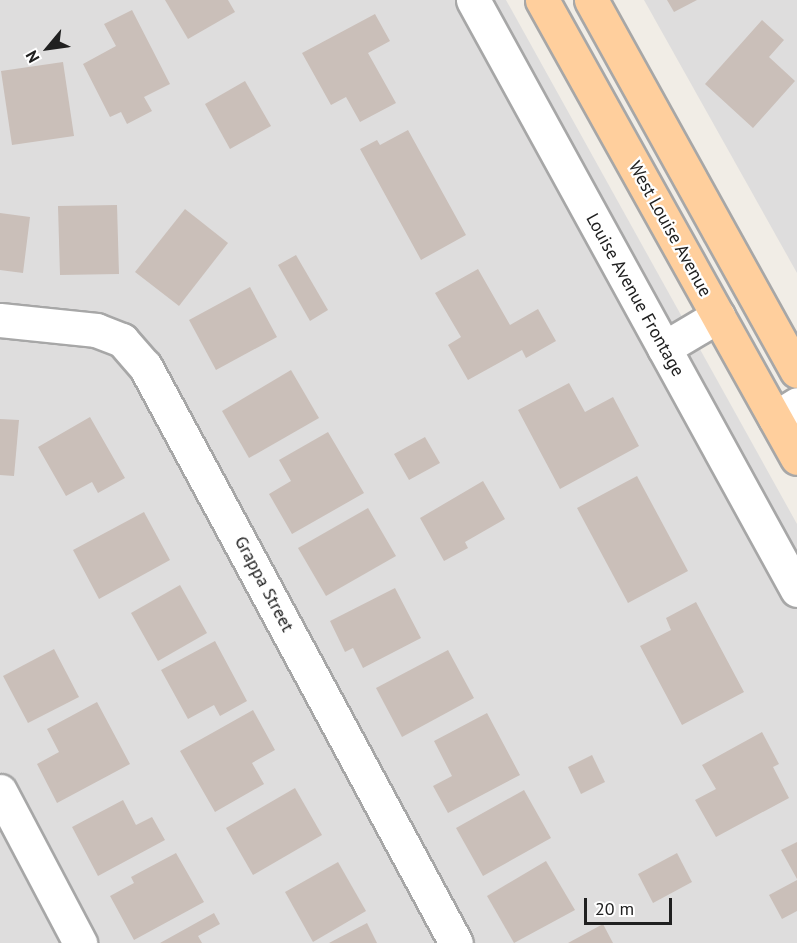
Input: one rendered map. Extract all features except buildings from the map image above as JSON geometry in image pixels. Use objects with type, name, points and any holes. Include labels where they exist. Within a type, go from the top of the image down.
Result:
[{"type":"main road","name":"West Louise Avenue","points":[[542,0],[718,316],[786,411],[797,458]]},
{"type":"main road","points":[[591,0],[797,371]]},
{"type":"street","name":"Louise Avenue Frontage","points":[[473,0],[797,590]]},
{"type":"street","points":[[664,348],[718,316]]},
{"type":"street","name":"Grappa Street","points":[[0,320],[96,330],[122,340],[145,366],[456,943]]},
{"type":"street","points":[[0,791],[80,943]]},
{"type":"shaded area","points":[[0,0],[506,0],[797,524],[797,943],[0,943]]},
{"type":"shaded area","points":[[644,0],[797,0],[797,273]]}]
